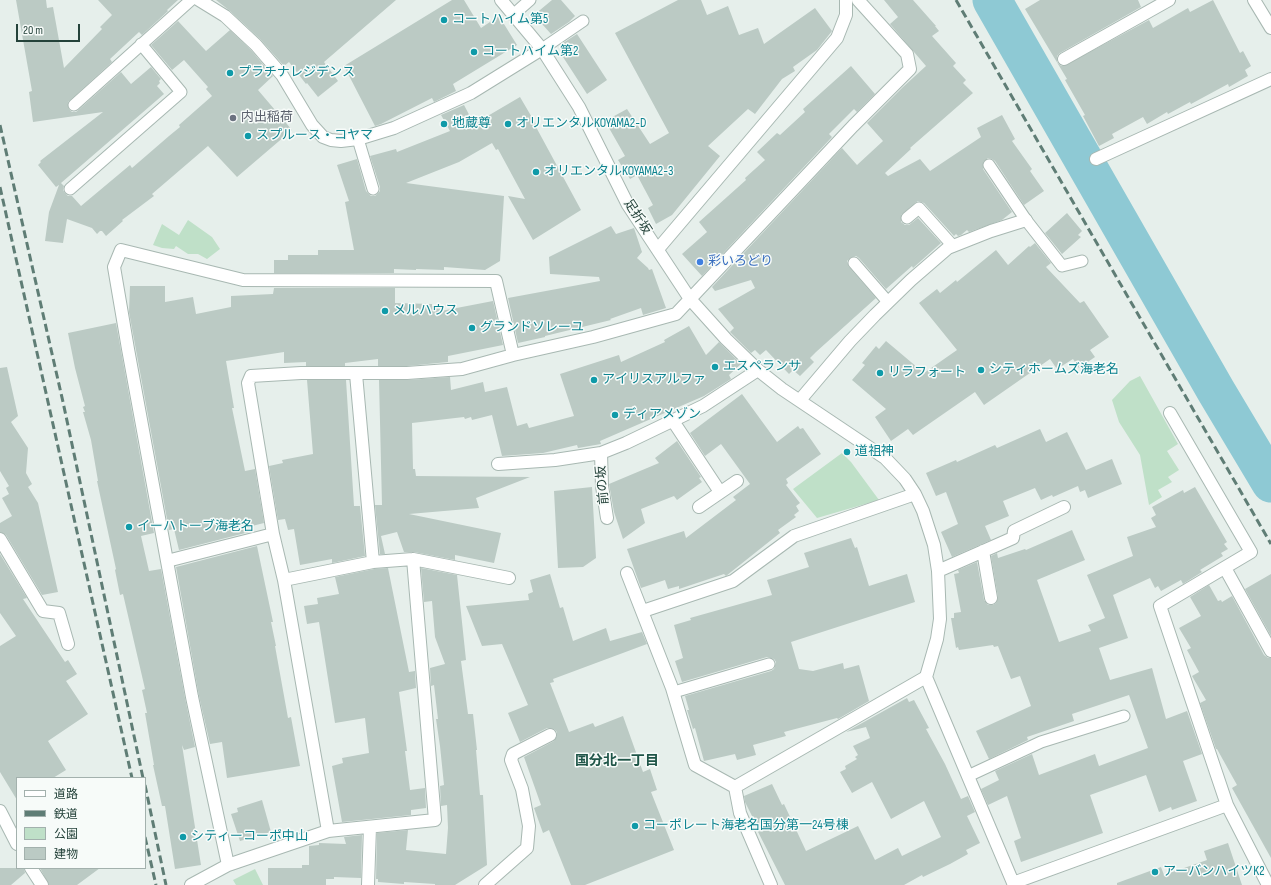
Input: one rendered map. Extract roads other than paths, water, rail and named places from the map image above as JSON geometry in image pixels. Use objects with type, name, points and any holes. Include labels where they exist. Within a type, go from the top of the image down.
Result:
[{"type":"street","points":[[199,0],[225,16],[256,45],[282,75],[312,125],[323,137],[341,141],[358,139],[394,128],[471,93],[542,49]]},
{"type":"street","name":"足折坂","points":[[501,0],[542,49],[580,107],[628,205],[690,299],[726,339],[758,370],[782,389],[885,458],[905,479],[915,494],[923,511],[934,545],[938,571],[940,619],[938,639],[926,677]]},
{"type":"street","points":[[658,249],[837,38],[846,15],[846,0]]},
{"type":"street","points":[[328,831],[284,580],[273,534],[248,383],[251,376],[301,373],[407,373],[462,369],[512,355],[593,337],[676,314],[853,126],[910,69],[907,54],[858,0]]},
{"type":"street","points":[[1064,59],[1169,0]]},
{"type":"street","points":[[1254,0],[1271,28]]},
{"type":"street","points":[[1096,159],[1271,79]]},
{"type":"street","points":[[800,400],[850,341],[929,263],[948,248],[991,231],[1026,220]]},
{"type":"street","points":[[228,865],[192,698],[114,267],[121,250],[243,280],[496,281],[512,355]]},
{"type":"street","points":[[498,464],[555,460],[601,453],[673,422],[704,406],[758,370]]},
{"type":"street","points":[[356,374],[373,562]]},
{"type":"street","points":[[1170,413],[1251,552],[1160,606],[1227,805],[1268,885]]},
{"type":"street","points":[[673,422],[720,492]]},
{"type":"street","name":"前の坂","points":[[601,453],[602,486],[606,518]]},
{"type":"street","points":[[699,507],[738,481]]},
{"type":"street","points":[[643,610],[733,581],[794,536],[915,494]]},
{"type":"street","points":[[938,571],[1014,538],[1014,531],[1064,507]]},
{"type":"street","points":[[167,561],[273,534]]},
{"type":"street","points":[[0,539],[43,610],[59,613],[68,644]]},
{"type":"street","points":[[983,551],[991,598]]},
{"type":"street","points":[[284,580],[373,562],[413,559],[509,578]]},
{"type":"street","points":[[191,885],[228,865],[328,831],[435,820],[413,559]]},
{"type":"street","points":[[1224,568],[1271,651]]},
{"type":"street","points":[[627,573],[643,610],[674,692],[695,765],[735,787]]},
{"type":"street","points":[[735,787],[926,677],[1014,884],[1227,805]]},
{"type":"street","points":[[485,885],[527,848],[530,826],[522,788],[511,760],[513,754],[550,735]]},
{"type":"street","points":[[735,787],[740,814],[771,885]]},
{"type":"street","points":[[0,811],[16,842]]},
{"type":"street","points":[[368,885],[370,827]]},
{"type":"street","points":[[32,869],[42,885]]},
{"type":"lane","points":[[74,105],[191,0]]},
{"type":"lane","points":[[513,15],[530,0]]},
{"type":"lane","points":[[542,49],[583,21]]},
{"type":"lane","points":[[70,189],[181,92],[141,44]]},
{"type":"lane","points":[[358,139],[373,189]]},
{"type":"lane","points":[[989,165],[1026,220],[1062,266],[1082,261]]},
{"type":"lane","points":[[907,218],[919,208],[953,246]]},
{"type":"lane","points":[[854,263],[888,302]]},
{"type":"lane","points":[[674,692],[769,664]]},
{"type":"lane","points":[[968,776],[1041,742],[1124,716]]},
{"type":"waterway","points":[[992,0],[1216,391],[1271,483]]},
{"type":"railway","points":[[956,0],[1271,544]]},
{"type":"railway","points":[[0,125],[63,402],[143,777]]},
{"type":"railway","points":[[0,187],[132,777]]},
{"type":"railway","points":[[146,790],[166,885]]},
{"type":"railway","points":[[146,841],[156,885]]},
{"type":"place","name":"コートハイム第5","points":[[444,20]]},
{"type":"place","name":"コートハイム第2","points":[[474,52]]},
{"type":"place","name":"プラチナレジデンス","points":[[230,73]]},
{"type":"place","name":"内出稲荷","points":[[233,118]]},
{"type":"place","name":"地蔵尊","points":[[444,124]]},
{"type":"place","name":"オリエンタルKOYAMA2-D","points":[[508,124]]},
{"type":"place","name":"スプルース・コヤマ","points":[[248,136]]},
{"type":"place","name":"オリエンタルKOYAMA2-3","points":[[536,172]]},
{"type":"place","name":"彩いろどり","points":[[700,262]]},
{"type":"place","name":"メルハウス","points":[[385,311]]},
{"type":"place","name":"グランドソレーユ","points":[[472,328]]},
{"type":"place","name":"エスペランサ","points":[[715,367]]},
{"type":"place","name":"シティホームズ海老名","points":[[981,370]]},
{"type":"place","name":"リラフォート","points":[[880,373]]},
{"type":"place","name":"アイリスアルファ","points":[[594,380]]},
{"type":"place","name":"ディアメゾン","points":[[615,415]]},
{"type":"place","name":"道祖神","points":[[847,452]]},
{"type":"place","name":"イーハトーブ海老名","points":[[129,527]]},
{"type":"place","name":"コーポレート海老名国分第一24号棟","points":[[635,826]]},
{"type":"place","name":"シティーコーポ中山","points":[[183,837]]},
{"type":"place","name":"アーバンハイツK2","points":[[1155,872]]},
{"type":"district","name":"国分北一丁目","points":[[617,761]]}]
